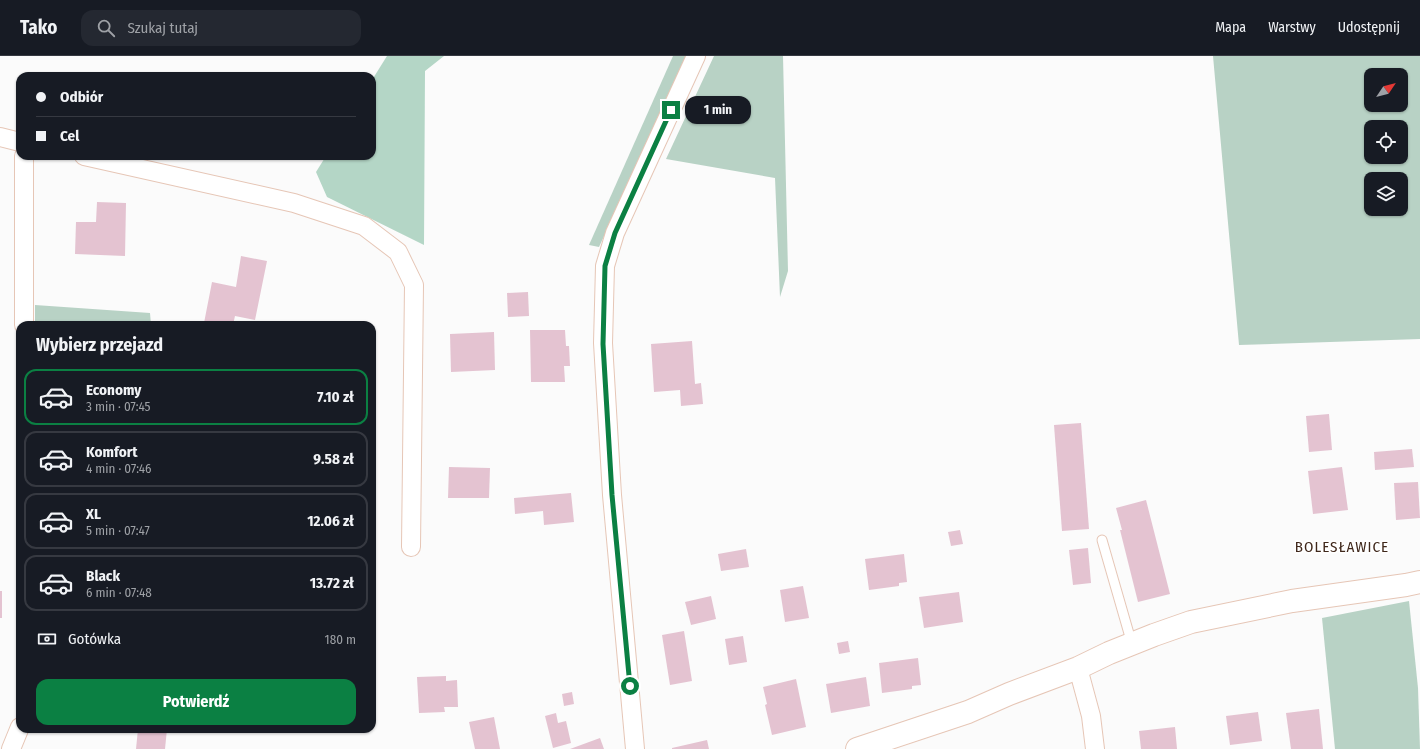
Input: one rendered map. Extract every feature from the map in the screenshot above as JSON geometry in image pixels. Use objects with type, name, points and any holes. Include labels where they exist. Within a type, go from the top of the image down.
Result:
[{"type":"street","points":[[635,749],[613,502],[603,344],[605,266],[615,233],[696,56]]},
{"type":"street","points":[[0,137],[16,141]]},
{"type":"street","points":[[24,160],[24,321]]},
{"type":"street","points":[[102,160],[294,203],[364,226],[398,252],[414,285],[411,547]]},
{"type":"street","points":[[857,749],[968,712],[1009,694],[1078,668],[1132,644],[1191,622],[1292,600],[1420,582]]},
{"type":"street","points":[[1078,668],[1091,716],[1095,749]]},
{"type":"street","points":[[11,749],[18,733]]},
{"type":"lane","points":[[1102,540],[1132,644]]},
{"type":"green space","points":[[387,56],[444,56],[425,71],[424,245],[327,197],[316,172],[324,160],[376,160],[376,74]]},
{"type":"green space","points":[[673,56],[687,56],[599,247],[589,245]]},
{"type":"green space","points":[[714,56],[783,56],[788,271],[780,297],[775,178],[666,159]]},
{"type":"green space","points":[[1213,56],[1420,56],[1420,339],[1239,345]]},
{"type":"green space","points":[[35,305],[150,313],[151,321],[35,321]]},
{"type":"green space","points":[[1409,601],[1418,688],[1420,749],[1335,749],[1322,618]]},
{"type":"building","points":[[97,202],[126,203],[125,256],[75,254],[76,222],[96,222]]},
{"type":"building","points":[[241,256],[267,261],[255,320],[235,316],[234,321],[204,321],[212,282],[236,287]]},
{"type":"building","points":[[528,292],[529,316],[508,317],[507,293]]},
{"type":"building","points":[[530,330],[565,330],[566,346],[569,346],[570,366],[564,366],[565,382],[531,382]]},
{"type":"building","points":[[494,332],[495,370],[451,372],[450,334]]},
{"type":"building","points":[[692,341],[695,384],[701,383],[703,404],[681,406],[680,390],[654,392],[651,344]]},
{"type":"building","points":[[1329,414],[1332,450],[1309,452],[1306,416]]},
{"type":"building","points":[[1081,423],[1089,529],[1062,531],[1054,425]]},
{"type":"building","points":[[1412,449],[1414,467],[1375,470],[1374,452]]},
{"type":"building","points":[[449,467],[490,468],[489,498],[448,498]]},
{"type":"building","points":[[1342,467],[1348,510],[1313,514],[1308,471]]},
{"type":"building","points":[[1418,482],[1420,518],[1396,520],[1394,483]]},
{"type":"building","points":[[571,493],[574,522],[544,525],[543,511],[515,514],[514,498]]},
{"type":"building","points":[[1146,500],[1170,594],[1138,602],[1116,508]]},
{"type":"building","points":[[960,530],[963,544],[951,546],[948,532]]},
{"type":"building","points":[[1088,548],[1091,583],[1073,585],[1069,550]]},
{"type":"building","points":[[746,549],[749,567],[721,571],[718,554]]},
{"type":"building","points":[[904,554],[907,582],[899,583],[899,586],[869,590],[865,559]]},
{"type":"building","points":[[803,586],[809,618],[785,622],[780,590]]},
{"type":"building","points":[[0,591],[2,591],[2,618],[0,618]]},
{"type":"building","points":[[959,592],[963,622],[924,628],[919,597]]},
{"type":"building","points":[[711,596],[716,619],[691,625],[685,602]]},
{"type":"building","points":[[684,631],[692,681],[670,685],[662,635]]},
{"type":"building","points":[[743,636],[747,662],[729,665],[725,639]]},
{"type":"building","points":[[848,641],[850,652],[839,654],[837,643]]},
{"type":"building","points":[[918,658],[921,685],[912,686],[912,689],[882,693],[879,663]]},
{"type":"building","points":[[446,676],[446,681],[457,680],[458,707],[444,707],[445,712],[419,713],[417,677]]},
{"type":"building","points":[[866,677],[870,706],[831,713],[826,684]]},
{"type":"building","points":[[796,679],[806,727],[772,735],[765,705],[767,704],[763,687]]},
{"type":"building","points":[[572,692],[574,704],[564,706],[562,694]]},
{"type":"building","points":[[1319,709],[1323,749],[1291,749],[1286,713]]},
{"type":"building","points":[[1258,712],[1262,741],[1230,745],[1226,716]]},
{"type":"building","points":[[556,713],[558,723],[566,721],[571,743],[553,748],[545,716]]},
{"type":"building","points":[[494,717],[500,749],[475,749],[469,722]]},
{"type":"building","points":[[1175,727],[1177,749],[1141,749],[1139,731]]},
{"type":"building","points":[[138,733],[167,733],[165,749],[136,749]]},
{"type":"building","points":[[600,738],[604,749],[570,749]]},
{"type":"building","points":[[707,740],[709,749],[672,749],[672,748]]},
{"type":"district","name":"BOLESŁAWICE","points":[[1342,547]]},
{"type":"route","points":[[630,686],[612,495],[603,344],[605,266],[615,233],[671,110]]}]
